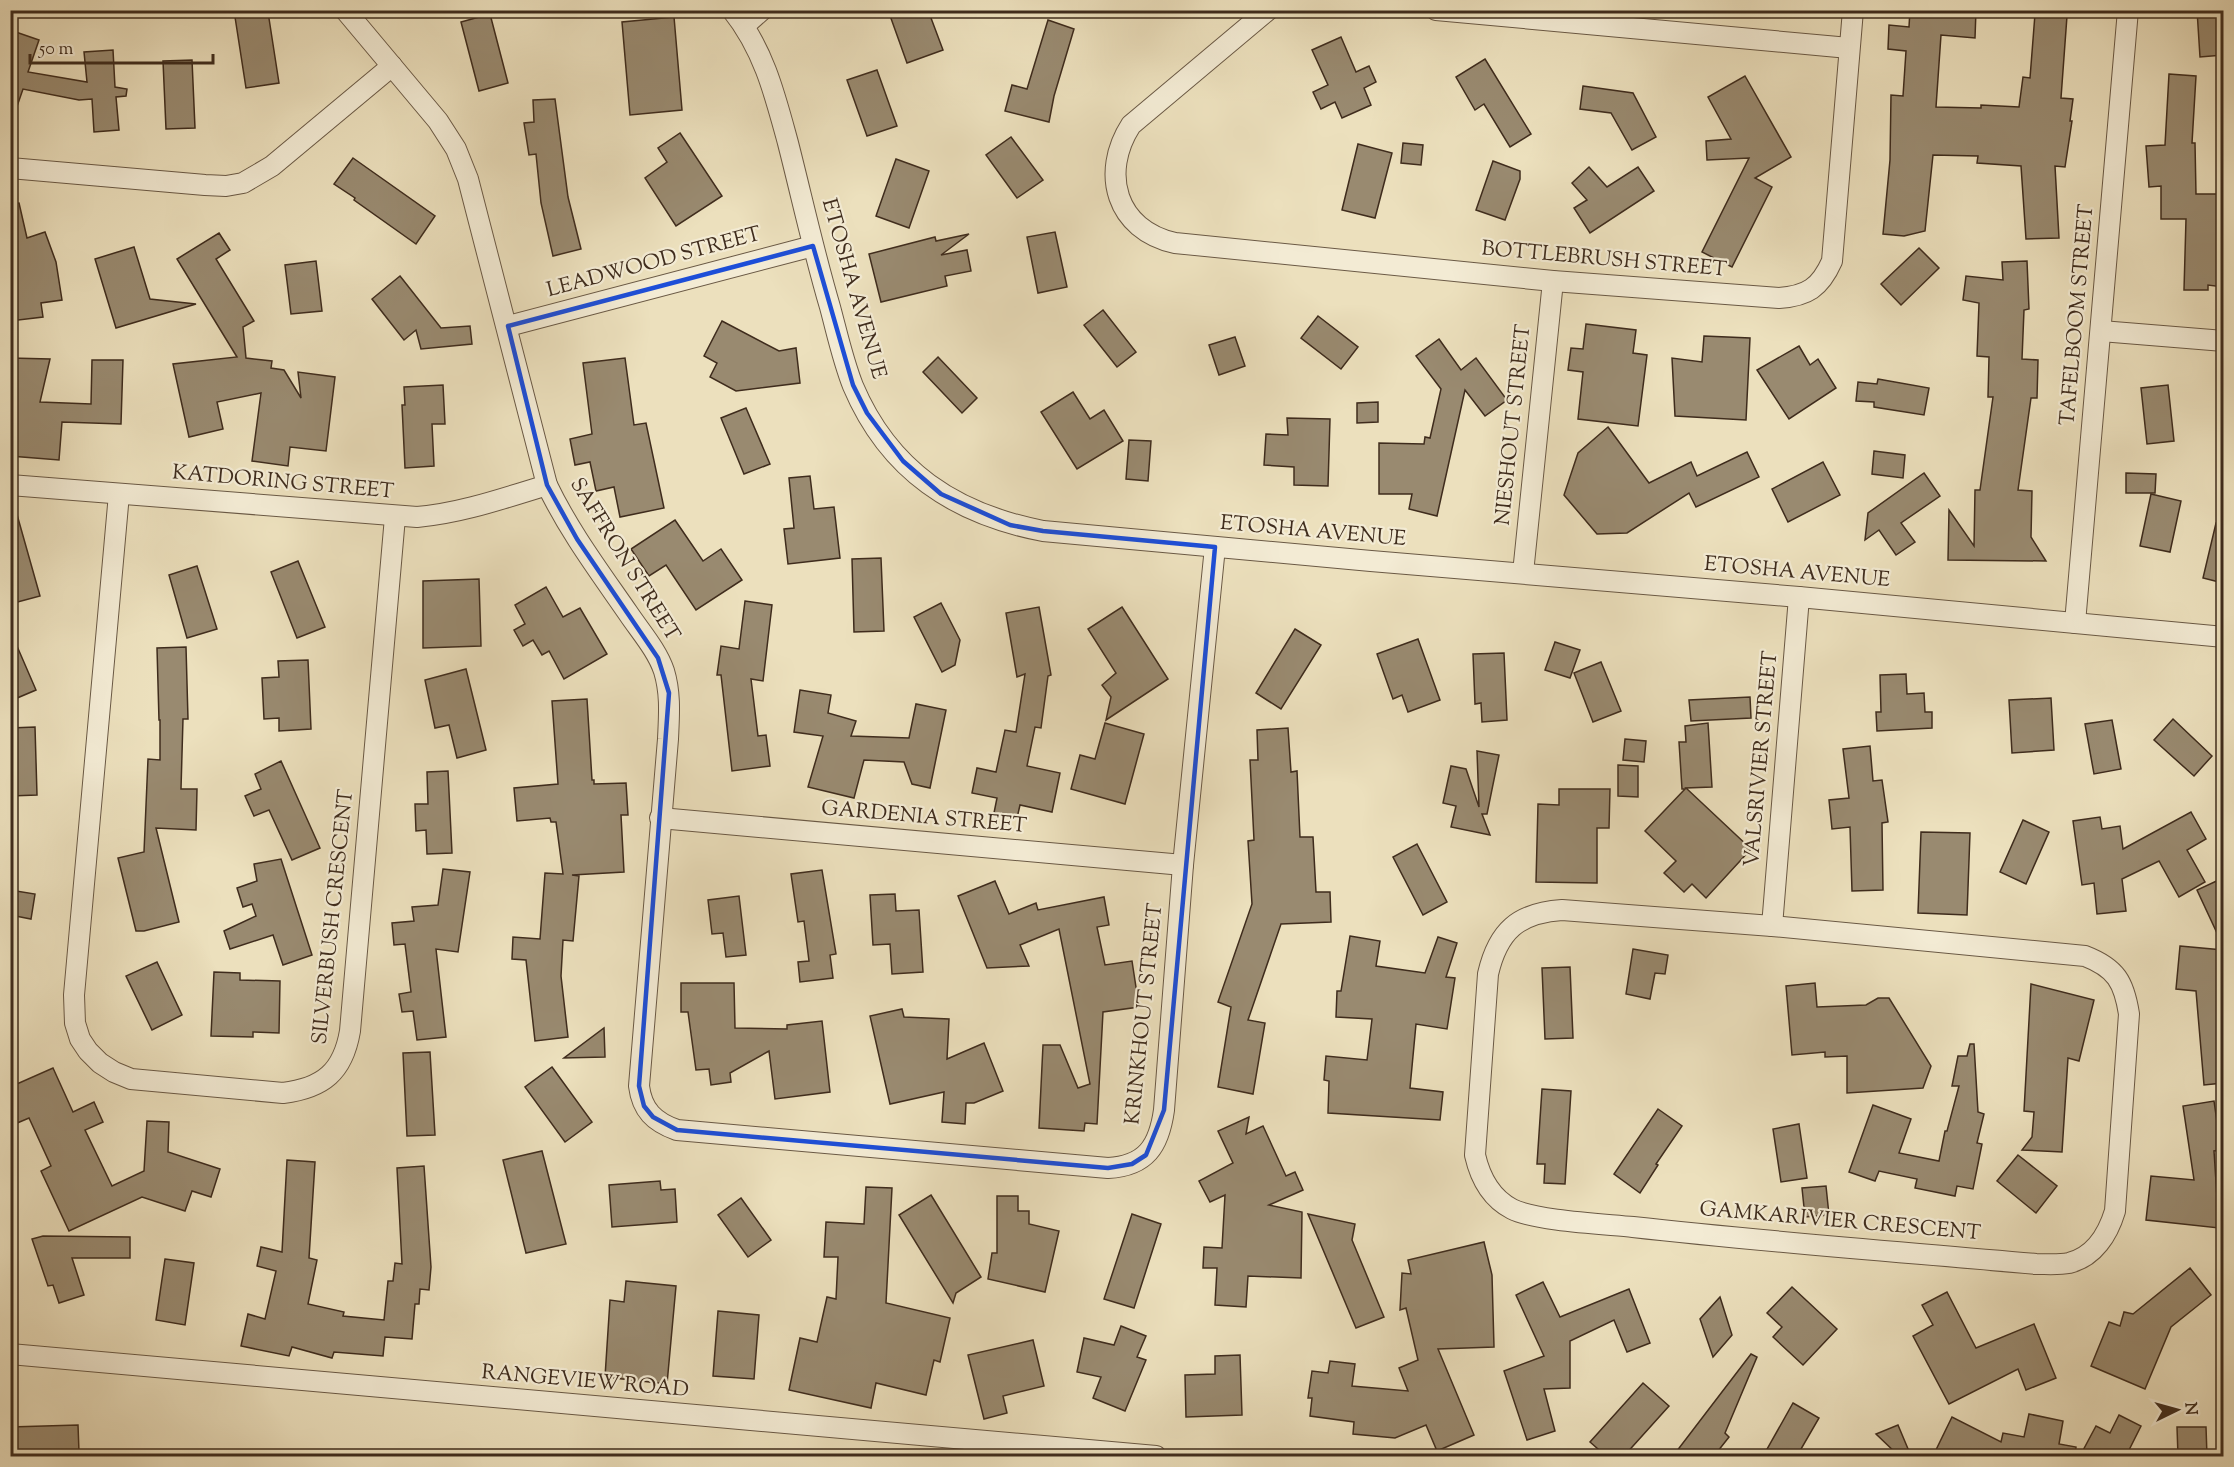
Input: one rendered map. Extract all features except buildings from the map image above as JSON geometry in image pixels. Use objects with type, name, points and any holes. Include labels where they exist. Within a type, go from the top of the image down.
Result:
[{"type":"street","name":"SAFFRON STREET","points":[[345,10],[438,121],[456,149],[468,179],[508,326],[547,485],[557,507],[577,539],[650,646],[664,671],[670,701],[639,1086],[647,1111]]},
{"type":"street","points":[[738,18],[762,10]]},
{"type":"street","name":"BOTTLEBRUSH STREET","points":[[1268,10],[1131,125],[1123,138],[1116,163],[1116,179],[1121,202],[1133,222],[1154,237],[1175,243],[1553,281],[1779,298],[1797,297],[1810,291],[1827,272],[1833,250],[1853,10]]},
{"type":"street","points":[[1436,10],[1849,48]]},
{"type":"street","name":"TAFELBOOM STREET","points":[[2075,623],[2128,10]]},
{"type":"street","name":"ETOSHA AVENUE","points":[[738,18],[772,81],[813,246],[853,385],[881,436],[903,461],[941,494],[972,511],[1010,525],[1032,529],[1799,597],[2223,638]]},
{"type":"street","points":[[10,168],[205,185],[226,186],[243,183],[289,154],[392,66]]},
{"type":"street","name":"LEADWOOD STREET","points":[[508,326],[813,246]]},
{"type":"street","name":"NIESHOUT STREET","points":[[1523,573],[1553,281]]},
{"type":"street","points":[[2100,331],[2223,341]]},
{"type":"street","name":"KATDORING STREET","points":[[10,485],[395,517],[446,514],[547,485]]},
{"type":"street","name":"SILVERBUSH CRESCENT","points":[[118,494],[74,995],[75,1023],[80,1039],[100,1063],[131,1079],[283,1093],[300,1091],[317,1084],[330,1075],[341,1062],[347,1049],[395,517]]},
{"type":"street","name":"KRINKHOUT STREET","points":[[647,1111],[660,1123],[677,1130],[1108,1168],[1132,1164],[1146,1155],[1162,1127],[1183,865],[1215,547]]},
{"type":"street","name":"VALSRIVIER STREET","points":[[1772,926],[1799,597]]},
{"type":"street","name":"GARDENIA STREET","points":[[660,818],[1183,865]]},
{"type":"street","name":"GAMKARIVIER CRESCENT","points":[[1562,910],[1772,926],[2085,956],[2099,961],[2114,973],[2125,992],[2129,1014],[2124,1095],[2115,1211],[2104,1237],[2094,1250],[2084,1258],[2069,1263],[2036,1264],[1696,1234],[1539,1216],[1510,1208],[1491,1191],[1478,1170],[1475,1155],[1488,974],[1493,953],[1500,939],[1510,928],[1527,917],[1544,911],[1562,910]]},
{"type":"street","name":"RANGEVIEW ROAD","points":[[10,1353],[1156,1456]]},
{"type":"highlighted area","points":[[813,246],[853,385],[867,413],[903,461],[941,494],[1010,525],[1043,531],[1215,547],[1164,1110],[1146,1155],[1132,1164],[1108,1168],[677,1130],[653,1117],[644,1106],[639,1086],[669,693],[658,658],[577,539],[547,485],[508,326]]}]
